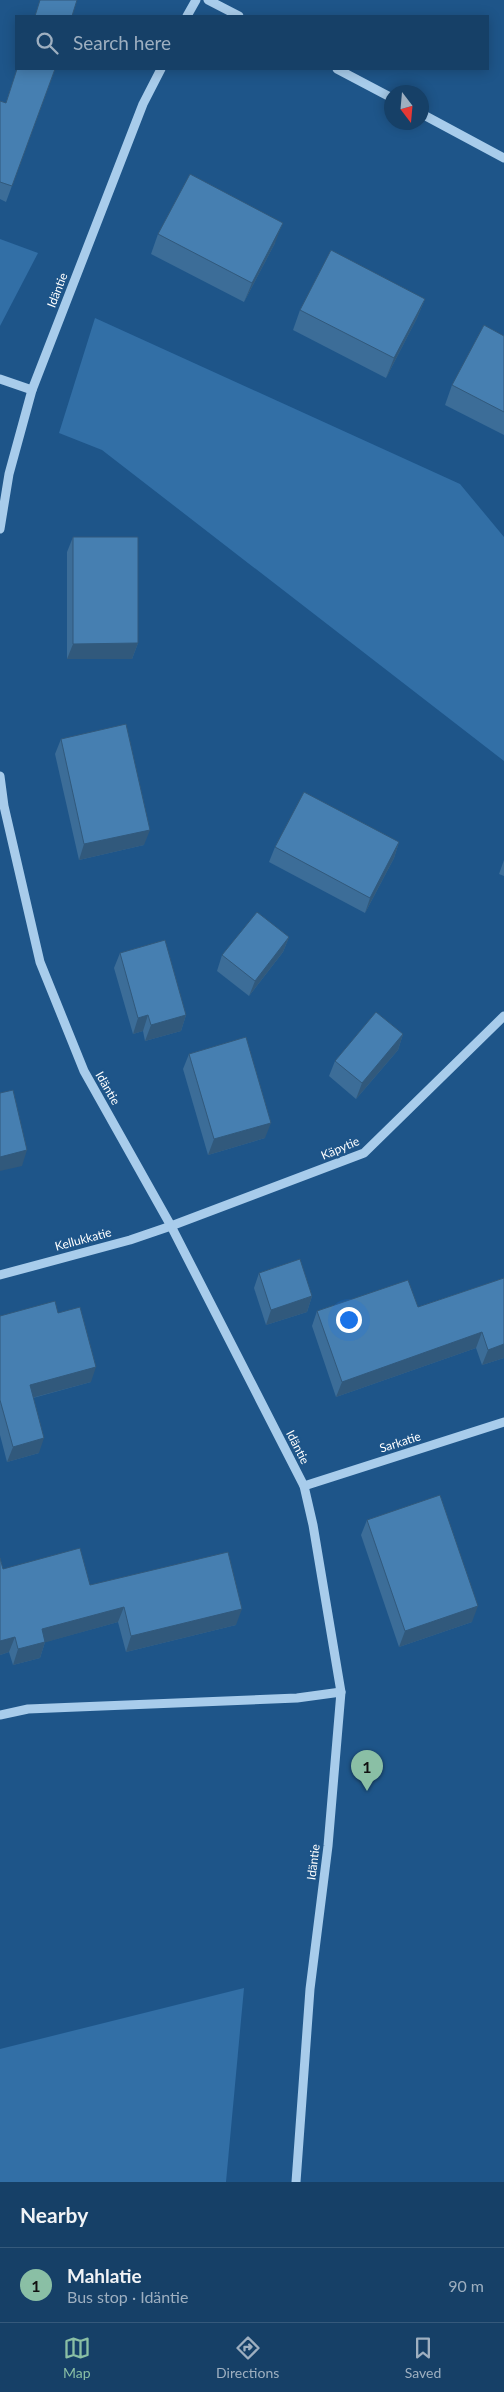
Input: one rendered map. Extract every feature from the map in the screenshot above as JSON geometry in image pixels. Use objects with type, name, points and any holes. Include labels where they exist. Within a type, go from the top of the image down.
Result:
[{"type":"street","points":[[188,15],[196,0]]},
{"type":"street","points":[[208,0],[237,15]]},
{"type":"street","name":"Idäntie","points":[[0,529],[9,474],[32,390],[143,104],[160,70]]},
{"type":"street","points":[[339,70],[384,94]]},
{"type":"street","points":[[429,118],[504,158]]},
{"type":"street","points":[[0,379],[32,390]]},
{"type":"street","name":"Idäntie","points":[[0,776],[4,806],[40,962],[84,1071],[171,1226],[304,1486],[313,1525],[341,1692],[328,1846],[310,1989],[296,2182]]},
{"type":"street","name":"Käpytie","points":[[171,1226],[364,1153],[504,1016]]},
{"type":"street","name":"Kellukkatie","points":[[0,1275],[130,1240],[171,1226]]},
{"type":"street","name":"Sarkatie","points":[[304,1486],[504,1422]]},
{"type":"street","points":[[0,1715],[28,1708],[297,1698],[341,1692]]},
{"type":"shaded area","points":[[0,239],[38,253],[0,326]]},
{"type":"shaded area","points":[[95,318],[460,484],[504,537],[504,761],[102,450],[59,433]]},
{"type":"shaded area","points":[[244,1988],[226,2182],[0,2182],[0,2049]]},
{"type":"building","points":[[40,0],[77,0],[72,15],[35,15]]},
{"type":"building","points":[[17,70],[55,70],[12,186],[0,182],[0,101],[6,103]]},
{"type":"building","points":[[190,174],[283,223],[252,283],[158,234]]},
{"type":"building","points":[[331,250],[425,299],[394,358],[300,310]]},
{"type":"building","points":[[484,325],[504,336],[504,412],[452,385]]},
{"type":"building","points":[[73,537],[138,537],[138,643],[73,644]]},
{"type":"building","points":[[126,724],[150,830],[84,844],[61,739]]},
{"type":"building","points":[[304,792],[399,842],[370,898],[275,847]]},
{"type":"building","points":[[257,912],[289,937],[255,981],[222,955]]},
{"type":"building","points":[[165,940],[186,1015],[151,1025],[148,1015],[138,1018],[120,953]]},
{"type":"building","points":[[376,1012],[403,1034],[362,1083],[335,1061]]},
{"type":"building","points":[[246,1037],[271,1123],[214,1139],[189,1054]]},
{"type":"building","points":[[13,1090],[27,1150],[0,1157],[0,1093]]},
{"type":"building","points":[[300,1259],[312,1296],[271,1310],[259,1273]]},
{"type":"building","points":[[504,1278],[504,1344],[488,1350],[482,1332],[342,1382],[317,1311],[408,1280],[418,1307]]},
{"type":"building","points":[[55,1301],[58,1313],[80,1307],[96,1367],[30,1385],[44,1438],[13,1447],[0,1400],[0,1316]]},
{"type":"building","points":[[440,1495],[478,1606],[405,1631],[367,1520]]},
{"type":"building","points":[[80,1548],[90,1585],[228,1552],[242,1609],[131,1636],[124,1607],[42,1629],[45,1642],[18,1649],[15,1637],[0,1641],[0,1558],[3,1569]]},
{"type":"place","name":"Mahlatie","points":[[367,1791]]}]
